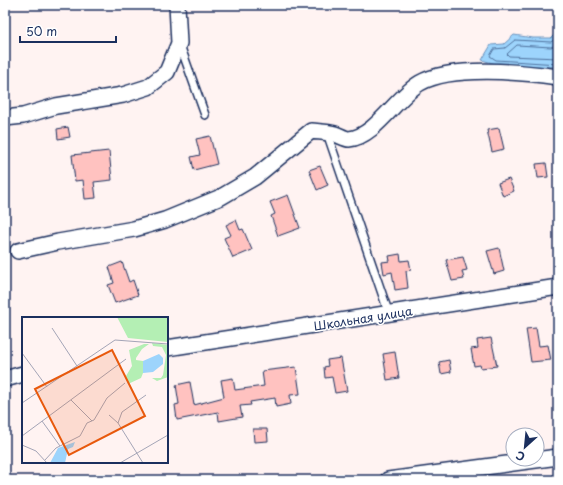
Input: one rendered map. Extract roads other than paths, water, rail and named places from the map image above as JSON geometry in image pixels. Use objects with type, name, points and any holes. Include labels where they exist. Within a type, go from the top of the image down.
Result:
[{"type":"street","points":[[5,118],[23,116],[56,106],[124,95],[148,87],[167,72],[179,43],[177,5]]},
{"type":"street","points":[[18,251],[58,242],[134,229],[165,220],[221,197],[256,177],[311,131],[327,133],[348,139],[361,135],[409,90],[421,82],[440,76],[496,72],[558,77]]},
{"type":"street","name":"Школьная улица","points":[[168,348],[389,315],[558,287]]},
{"type":"street","points":[[5,379],[22,374]]},
{"type":"street","points":[[388,480],[488,473],[558,457]]},
{"type":"lane","points":[[179,43],[205,115]]},
{"type":"lane","points":[[327,133],[389,315]]},
{"type":"water","points":[[558,31],[558,67],[496,64],[482,60],[491,45],[504,44],[514,35],[533,38],[551,38]]}]
